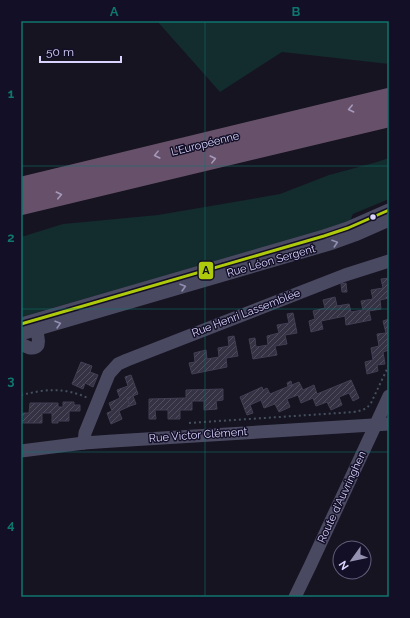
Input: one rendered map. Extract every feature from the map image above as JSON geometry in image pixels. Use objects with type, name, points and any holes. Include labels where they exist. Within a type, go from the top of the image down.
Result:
[{"type":"highway","name":"L'Européenne","points":[[21,188],[389,100]]},
{"type":"highway","name":"L'Européenne","points":[[21,204],[389,116]]},
{"type":"street","name":"Rue Léon Sergent","points":[[21,334],[30,325],[324,236],[348,228],[389,210]]},
{"type":"street","name":"Rue Léon Sergent","points":[[30,325],[333,243],[355,236],[389,220]]},
{"type":"street","name":"Rue Henri Lassemblée","points":[[84,443],[84,433],[109,374],[122,362],[336,278],[389,261]]},
{"type":"street","points":[[21,344],[31,348],[37,346],[39,341],[30,325]]},
{"type":"street","name":"Route d'Auvringhen","points":[[295,597],[389,396]]},
{"type":"street","name":"Rue Victor Clément","points":[[21,451],[84,443],[389,424]]},
{"type":"path","points":[[182,424],[354,412],[363,410],[368,408],[371,403],[389,365]]},
{"type":"path","points":[[21,394],[38,391],[60,390],[73,392],[97,403]]},
{"type":"green space","points":[[157,21],[389,21],[389,64],[282,52],[220,92]]},
{"type":"green space","points":[[389,158],[389,199],[353,214],[350,221],[312,234],[21,317],[21,237],[63,224],[158,215],[280,194],[329,175]]},
{"type":"building","points":[[389,278],[389,298],[380,300],[381,309],[369,311],[371,320],[346,325],[345,316],[321,321],[323,329],[311,332],[309,321],[315,319],[313,311],[325,308],[323,300],[335,297],[337,306],[349,304],[351,312],[363,310],[361,301],[373,299],[371,290],[383,288],[381,279]]},
{"type":"building","points":[[346,283],[347,292],[342,292],[341,284]]},
{"type":"building","points":[[293,313],[297,333],[285,335],[287,344],[275,346],[277,355],[253,359],[249,339],[255,338],[256,347],[268,345],[267,336],[279,333],[277,325],[289,323],[287,314]]},
{"type":"building","points":[[389,319],[389,350],[383,352],[385,364],[377,365],[378,371],[367,374],[365,362],[373,360],[371,348],[379,346],[377,334],[386,333],[383,321]]},
{"type":"building","points":[[234,336],[238,356],[226,358],[227,367],[192,374],[189,363],[195,362],[194,353],[206,350],[207,359],[219,357],[218,348],[229,346],[228,337]]},
{"type":"building","points":[[81,362],[92,366],[90,372],[98,375],[93,387],[85,383],[83,389],[72,384]]},
{"type":"building","points":[[131,375],[138,394],[127,398],[130,406],[119,411],[122,419],[111,424],[107,413],[112,411],[109,403],[120,398],[117,390],[128,386],[125,377]]},
{"type":"building","points":[[351,380],[359,398],[353,401],[349,393],[339,397],[342,405],[331,410],[327,402],[316,406],[313,398],[301,403],[298,395],[287,399],[290,407],[279,412],[275,404],[264,408],[261,400],[250,405],[253,413],[247,415],[240,397],[262,387],[263,390],[267,388],[270,394],[299,382],[303,390],[314,385],[317,394]]},
{"type":"building","points":[[291,381],[292,385],[288,386],[287,383]]},
{"type":"building","points":[[223,389],[223,400],[216,401],[217,409],[204,410],[204,401],[192,401],[192,410],[180,410],[180,419],[168,419],[168,410],[155,410],[156,419],[149,419],[149,399],[186,398],[186,390]]},
{"type":"building","points":[[133,396],[136,404],[130,406],[127,398]]},
{"type":"building","points":[[63,402],[74,402],[74,405],[80,405],[80,411],[69,411],[69,421],[58,421],[58,423],[52,423],[52,413],[42,413],[42,423],[21,423],[21,413],[29,413],[30,403],[58,403],[58,407],[63,407]]},
{"type":"transit line","name":"A","points":[[21,324],[324,236],[348,228],[389,210]]}]
